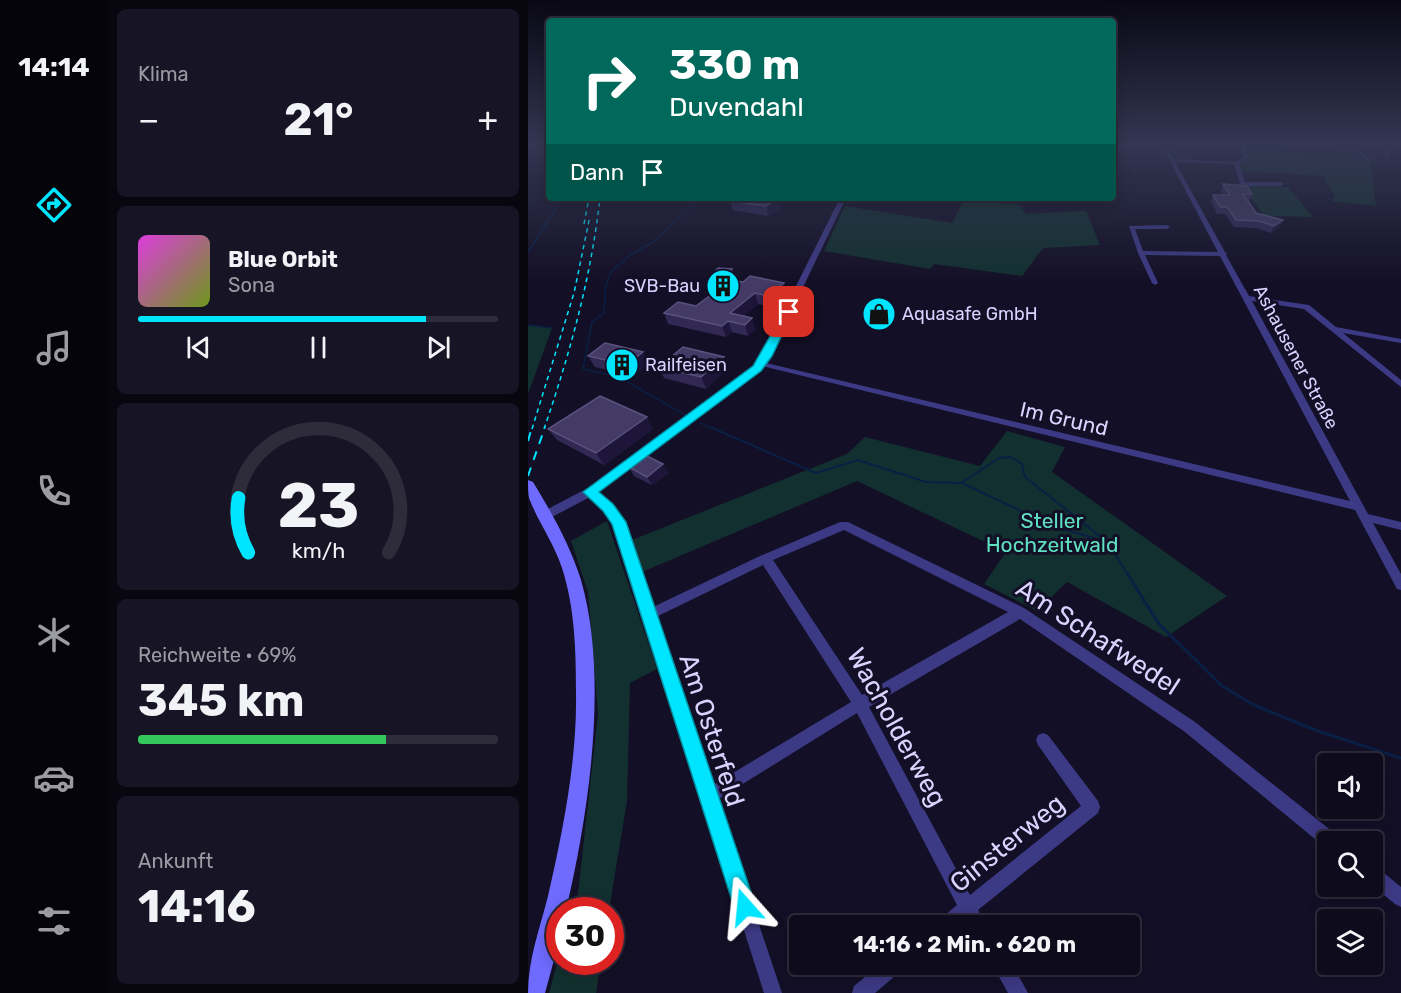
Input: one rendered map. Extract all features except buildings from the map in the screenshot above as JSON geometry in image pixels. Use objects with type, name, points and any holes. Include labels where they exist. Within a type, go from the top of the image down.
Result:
[{"type":"main road","points":[[528,485],[556,534],[577,597],[585,689],[582,758],[571,847],[533,993]]},
{"type":"street","name":"Ashausener Straße","points":[[1189,190],[1245,298],[1401,585]]},
{"type":"street","points":[[546,515],[590,492],[762,364],[842,201]]},
{"type":"street","points":[[1155,283],[1131,227],[1167,227]]},
{"type":"street","points":[[1141,253],[1224,254]]},
{"type":"street","points":[[1245,298],[1306,307],[1401,384]]},
{"type":"street","points":[[1330,328],[1401,341]]},
{"type":"street","name":"Im Grund","points":[[762,364],[1362,512],[1401,526]]},
{"type":"street","name":"Am Osterfeld","points":[[590,492],[608,507],[619,522],[773,993]]},
{"type":"street","name":"Am Schafwedel","points":[[649,615],[844,525],[1020,612],[1190,727],[1318,831]]},
{"type":"street","name":"Wacholderweg","points":[[764,560],[771,566],[860,704],[970,915]]},
{"type":"street","points":[[709,796],[860,704],[1020,612]]},
{"type":"street","name":"Ginsterweg","points":[[958,915],[1092,807],[1043,740]]},
{"type":"street","points":[[1383,883],[1401,898]]},
{"type":"street","points":[[861,993],[883,975]]},
{"type":"street","points":[[1008,975],[1019,993]]},
{"type":"green space","points":[[1246,190],[1291,190],[1313,217],[1264,216]]},
{"type":"green space","points":[[1332,190],[1374,190],[1376,206],[1331,201],[1335,196]]},
{"type":"green space","points":[[963,202],[1020,205],[1026,214],[1086,211],[1100,245],[1043,248],[1022,276],[934,264],[930,269],[824,251],[845,206],[952,223]]},
{"type":"green space","points":[[528,325],[552,328],[528,394]]},
{"type":"green space","name":"Steller Hochzeitwald","points":[[1007,431],[1065,447],[1052,472],[1227,596],[1166,637],[1067,582],[1037,611],[984,584],[1006,552],[857,481],[642,572],[632,540],[847,454],[865,437],[980,466]]},
{"type":"green space","points":[[607,521],[657,669],[630,683],[627,801],[611,897],[577,897],[598,714],[588,592],[571,541]]},
{"type":"green space","points":[[554,975],[599,975],[596,993],[549,993]]},
{"type":"waterway","points":[[528,252],[561,201]]},
{"type":"waterway","points":[[685,415],[619,377],[583,369],[592,322],[604,313],[606,284],[611,272],[630,255],[653,242],[698,201]]},
{"type":"waterway","points":[[528,325],[552,328]]},
{"type":"waterway","points":[[700,423],[714,429]]},
{"type":"waterway","points":[[710,427],[816,473],[858,460],[926,482],[961,483],[999,458],[1011,457],[1022,464],[1025,477],[1107,542],[1129,576]]},
{"type":"waterway","points":[[962,483],[1025,513]]},
{"type":"waterway","points":[[1039,522],[1104,541]]},
{"type":"waterway","points":[[1128,575],[1159,624],[1222,686],[1256,706],[1318,731],[1401,758]]},
{"type":"railway","points":[[584,224],[588,201]]},
{"type":"railway","points":[[544,429],[578,315],[591,257],[600,201]]},
{"type":"railway","points":[[532,429],[574,293],[590,216]]},
{"type":"railway","points":[[528,441],[532,427]]},
{"type":"railway","points":[[528,476],[545,427]]},
{"type":"place","name":"SVB-Bau","points":[[723,286]]},
{"type":"place","name":"Aquasafe GmbH","points":[[879,314]]},
{"type":"place","name":"Railfeisen","points":[[622,365]]},
{"type":"route","points":[[745,907],[619,522],[614,513],[590,492],[762,364],[789,312]]}]
